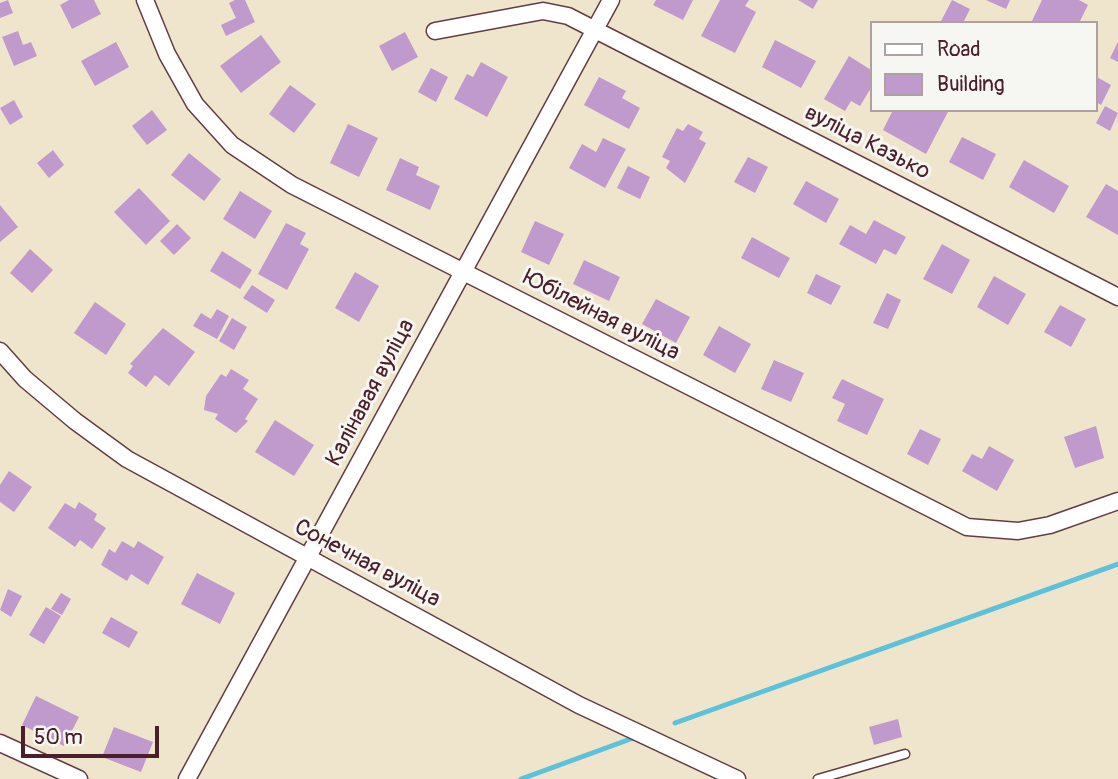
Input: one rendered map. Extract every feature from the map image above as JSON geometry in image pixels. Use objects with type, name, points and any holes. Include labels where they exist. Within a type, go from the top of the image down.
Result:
[{"type":"street","name":"Юбілейная вуліца","points":[[145,0],[167,54],[195,104],[232,145],[292,184],[967,527],[1018,531],[1050,525],[1118,501]]},
{"type":"street","name":"Калінавая вуліца","points":[[187,779],[611,0]]},
{"type":"street","points":[[435,31],[543,11],[568,16],[594,29]]},
{"type":"street","name":"вуліца Казько","points":[[594,29],[1118,297]]},
{"type":"street","name":"Сонечная вуліца","points":[[0,351],[25,379],[75,421],[127,459],[579,705],[737,779]]},
{"type":"street","points":[[0,743],[79,779]]},
{"type":"lane","points":[[818,779],[905,754]]},
{"type":"building","points":[[8,0],[13,13],[0,18],[0,3]]},
{"type":"building","points":[[69,0],[94,0],[101,14],[72,29],[60,5]]},
{"type":"building","points":[[245,0],[255,22],[226,36],[221,25],[236,18],[229,3]]},
{"type":"building","points":[[656,0],[693,0],[683,20],[653,5]]},
{"type":"building","points":[[720,0],[749,0],[745,6],[756,12],[735,53],[701,36]]},
{"type":"building","points":[[798,0],[818,0],[813,9]]},
{"type":"building","points":[[952,0],[970,9],[964,21],[941,21]]},
{"type":"building","points":[[986,0],[1010,0],[1006,9]]},
{"type":"building","points":[[1042,0],[1079,0],[1088,5],[1080,21],[1032,21]]},
{"type":"building","points":[[18,31],[23,45],[31,42],[37,56],[14,66],[2,37]]},
{"type":"building","points":[[405,32],[418,57],[392,71],[379,46]]},
{"type":"building","points":[[261,35],[281,62],[241,93],[220,66]]},
{"type":"building","points":[[775,40],[816,61],[801,88],[762,67]]},
{"type":"building","points":[[116,42],[129,67],[95,86],[81,61]]},
{"type":"building","points":[[1118,42],[1118,62],[1110,58]]},
{"type":"building","points":[[849,56],[870,69],[870,90],[860,106],[851,101],[845,111],[824,99]]},
{"type":"building","points":[[481,62],[508,77],[487,117],[454,99],[467,74],[473,77]]},
{"type":"building","points":[[431,68],[448,77],[436,102],[418,92]]},
{"type":"building","points":[[599,77],[626,91],[622,98],[640,108],[629,129],[584,105]]},
{"type":"building","points":[[1097,77],[1111,85],[1101,105],[1097,102]]},
{"type":"building","points":[[290,85],[316,104],[294,133],[269,114]]},
{"type":"building","points":[[14,100],[23,117],[10,125],[0,108]]},
{"type":"building","points":[[1105,106],[1118,113],[1110,131],[1096,123]]},
{"type":"building","points":[[152,110],[167,130],[147,145],[132,126]]},
{"type":"building","points":[[892,112],[948,112],[926,154],[883,130]]},
{"type":"building","points":[[348,124],[378,138],[359,177],[330,163]]},
{"type":"building","points":[[688,124],[703,132],[699,139],[706,143],[685,183],[666,168],[670,161],[662,157],[677,128],[683,131]]},
{"type":"building","points":[[962,137],[996,154],[983,180],[949,162]]},
{"type":"building","points":[[603,138],[626,149],[605,188],[569,168],[582,144],[596,152]]},
{"type":"building","points":[[53,150],[64,165],[49,178],[37,163]]},
{"type":"building","points":[[189,153],[221,179],[204,201],[171,175]]},
{"type":"building","points":[[748,157],[768,167],[755,193],[734,182]]},
{"type":"building","points":[[400,158],[419,167],[416,175],[440,186],[430,210],[386,190]]},
{"type":"building","points":[[1024,160],[1069,186],[1054,213],[1009,187]]},
{"type":"building","points":[[628,166],[650,177],[640,199],[617,188]]},
{"type":"building","points":[[806,181],[839,199],[826,223],[793,204]]},
{"type":"building","points":[[1106,184],[1118,191],[1118,235],[1086,217]]},
{"type":"building","points":[[139,188],[170,221],[146,245],[114,212]]},
{"type":"building","points":[[240,191],[272,211],[255,239],[223,219]]},
{"type":"building","points":[[0,205],[18,227],[0,242]]},
{"type":"building","points":[[874,220],[906,237],[896,255],[884,249],[876,264],[839,244],[850,225],[866,234]]},
{"type":"building","points":[[535,221],[564,234],[549,265],[521,252]]},
{"type":"building","points":[[286,223],[306,233],[300,244],[309,249],[287,290],[258,274]]},
{"type":"building","points":[[177,224],[191,238],[174,255],[160,241]]},
{"type":"building","points":[[752,237],[790,258],[779,278],[741,258]]},
{"type":"building","points":[[942,244],[970,260],[952,294],[923,279]]},
{"type":"building","points":[[30,249],[53,270],[32,293],[10,273]]},
{"type":"building","points":[[222,251],[252,270],[240,289],[210,271]]},
{"type":"building","points":[[584,260],[620,277],[609,301],[573,284]]},
{"type":"building","points":[[355,272],[379,286],[359,322],[335,308]]},
{"type":"building","points":[[816,274],[841,286],[831,305],[807,293]]},
{"type":"building","points":[[994,276],[1026,294],[1008,325],[977,307]]},
{"type":"building","points":[[252,285],[275,300],[267,313],[243,298]]},
{"type":"building","points":[[887,293],[901,300],[888,329],[873,323]]},
{"type":"building","points":[[656,299],[690,317],[676,343],[642,324]]},
{"type":"building","points":[[95,302],[126,324],[106,355],[74,333]]},
{"type":"building","points":[[1060,305],[1086,319],[1071,347],[1044,332]]},
{"type":"building","points":[[217,309],[229,316],[217,339],[193,326],[201,313],[211,319]]},
{"type":"building","points":[[232,318],[247,327],[234,350],[219,341]]},
{"type":"building","points":[[719,326],[751,344],[735,373],[703,355]]},
{"type":"building","points":[[163,328],[195,352],[169,386],[155,375],[146,387],[128,373],[133,366],[130,364]]},
{"type":"building","points":[[774,360],[804,373],[791,402],[761,389]]},
{"type":"building","points":[[231,369],[249,380],[243,389],[258,399],[245,419],[248,421],[236,433],[215,419],[218,414],[204,410],[206,396],[221,374],[226,377]]},
{"type":"building","points":[[842,379],[884,399],[867,435],[837,421],[845,404],[832,398]]},
{"type":"building","points":[[275,420],[314,445],[294,476],[255,452]]},
{"type":"building","points":[[1096,426],[1104,458],[1075,468],[1064,437]]},
{"type":"building","points":[[920,429],[941,439],[928,465],[907,454]]},
{"type":"building","points":[[989,446],[1014,460],[997,491],[962,471],[972,454],[982,459]]},
{"type":"building","points":[[9,471],[32,487],[14,512],[0,502],[0,485]]},
{"type":"building","points":[[79,502],[97,514],[94,520],[106,528],[92,549],[80,540],[75,547],[48,528],[65,503],[75,509]]},
{"type":"building","points":[[122,541],[134,548],[138,541],[164,557],[148,585],[131,574],[127,581],[101,565],[109,549],[115,553]]},
{"type":"building","points":[[197,573],[235,593],[220,624],[181,604]]},
{"type":"building","points":[[8,589],[22,596],[11,617],[0,610]]},
{"type":"building","points":[[61,593],[71,599],[62,615],[51,609]]},
{"type":"building","points":[[46,607],[61,616],[44,644],[29,635]]},
{"type":"building","points":[[111,617],[138,632],[129,648],[102,633]]},
{"type":"building","points":[[36,696],[79,717],[64,746],[22,725]]},
{"type":"building","points":[[898,719],[902,737],[874,745],[869,727]]},
{"type":"building","points":[[114,727],[153,742],[141,772],[102,757]]},
{"type":"waterway","points":[[675,723],[1118,564]]},
{"type":"waterway","points":[[521,779],[636,737]]}]
